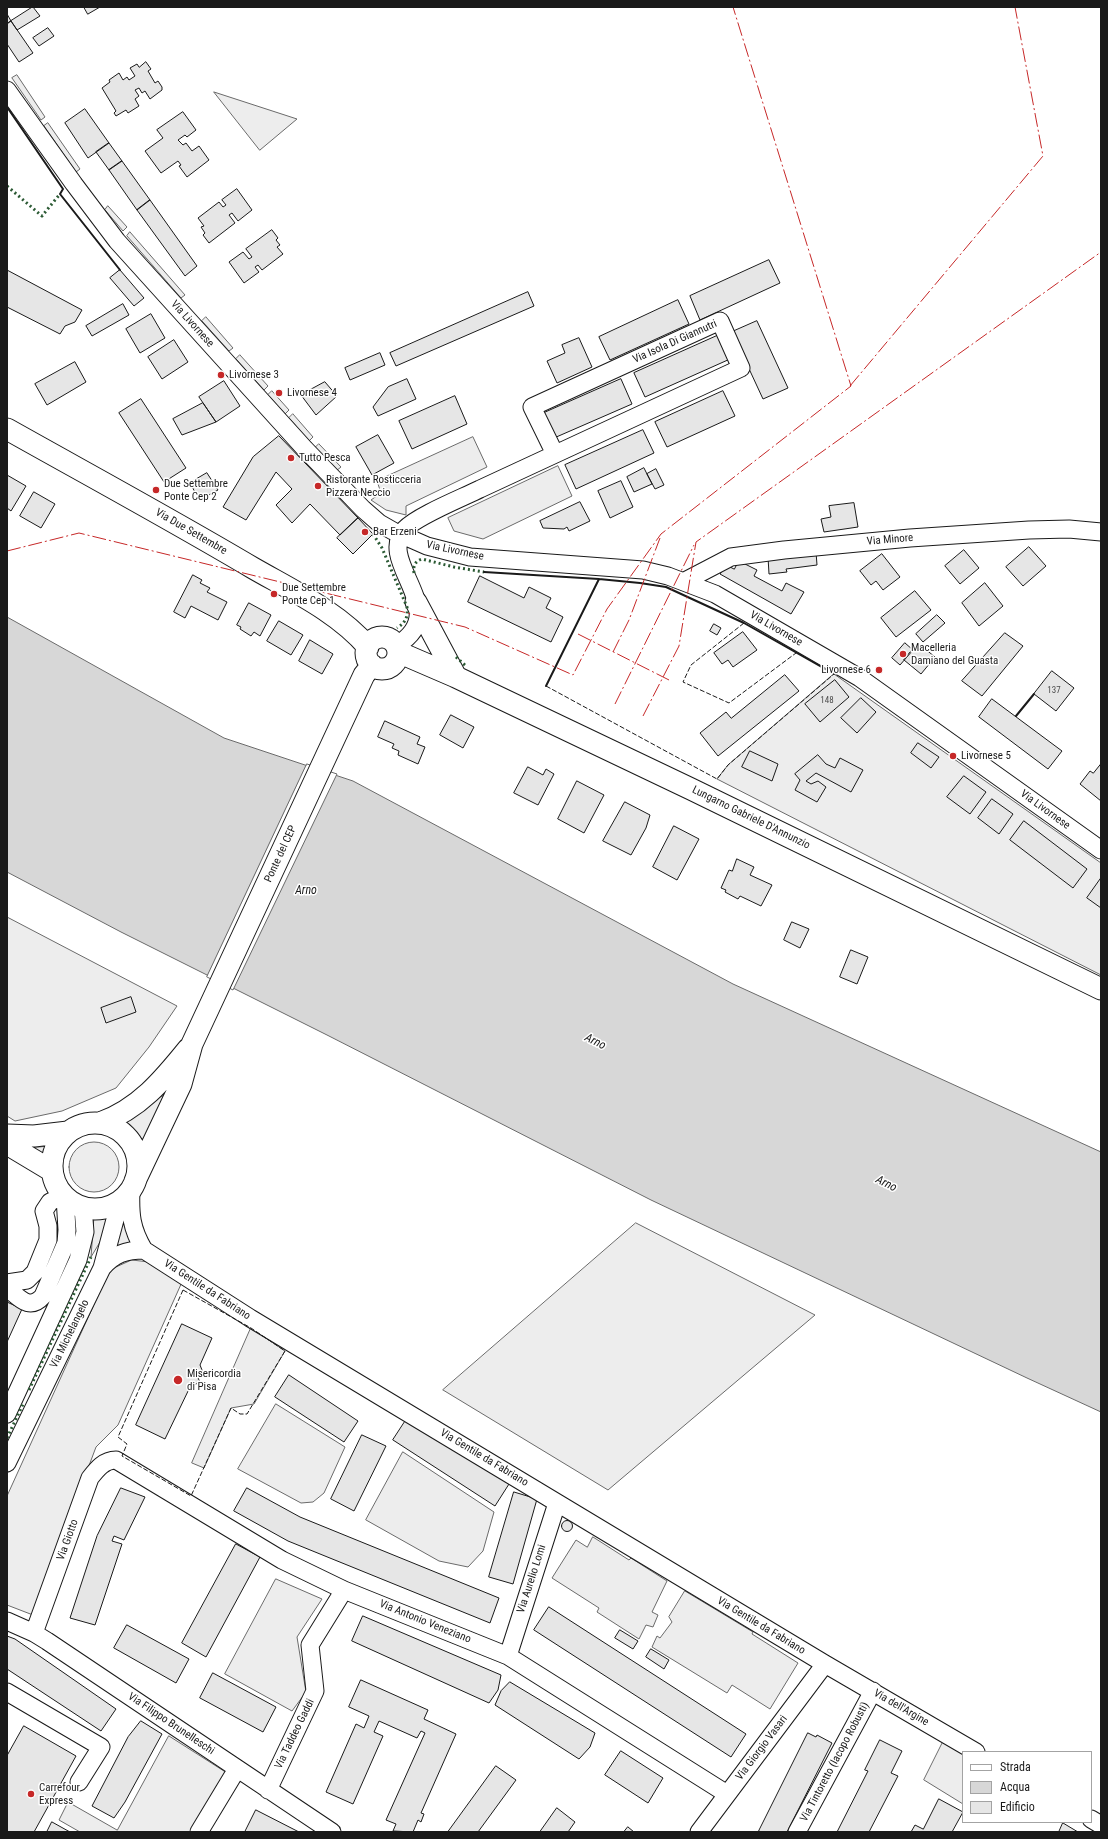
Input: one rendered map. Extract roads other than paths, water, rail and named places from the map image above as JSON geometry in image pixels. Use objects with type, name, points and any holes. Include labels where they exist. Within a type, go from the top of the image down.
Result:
[{"type":"main road","name":"Via Due Settembre","points":[[7,429],[190,531],[332,615],[359,637],[370,656]]},
{"type":"main road","points":[[416,602],[456,677]]},
{"type":"main road","points":[[370,656],[377,668],[387,668],[395,662],[398,649]]},
{"type":"main road","name":"Lungarno Gabriele D'Annunzio","points":[[398,649],[1101,989]]},
{"type":"main road","name":"Ponte del CEP","points":[[129,1191],[181,1084],[192,1044],[342,723],[364,675],[370,656]]},
{"type":"main road","name":"Ponte del CEP","points":[[100,1123],[124,1112],[148,1096],[192,1044]]},
{"type":"main road","points":[[7,1135],[34,1136],[68,1132],[84,1124],[100,1123],[112,1126],[120,1131],[132,1144],[137,1156],[138,1164],[129,1191],[102,1208],[84,1207],[64,1196],[55,1182],[52,1171],[52,1159],[57,1146],[68,1132]]},
{"type":"main road","points":[[7,1144],[52,1171]]},
{"type":"street","name":"Via Livornese","points":[[7,90],[117,241],[280,422],[333,479],[374,519],[401,535],[427,546],[470,557],[656,572],[685,581],[714,594],[766,622],[860,678],[1101,850]]},
{"type":"street","name":"Via Isola Di Giannutri","points":[[401,535],[409,525],[422,517],[741,368],[720,320],[532,407],[555,454]]},
{"type":"street","name":"Via Minore","points":[[685,581],[731,557],[784,550],[910,538],[1029,530],[1069,529],[1101,532]]},
{"type":"street","points":[[398,649],[418,623],[416,602],[400,559],[399,550],[401,535]]},
{"type":"street","points":[[102,1268],[119,1253],[144,1250],[136,1235],[131,1220],[129,1191]]},
{"type":"street","name":"Via Michelangelo","points":[[7,1463],[102,1268],[129,1191]]},
{"type":"street","points":[[7,1283],[27,1280],[34,1272],[48,1240],[48,1226],[44,1211],[50,1202],[64,1196],[67,1230],[66,1243],[43,1296],[38,1302],[29,1304],[24,1302],[7,1288]]},
{"type":"street","name":"Via Michelangelo","points":[[7,1414],[78,1260],[86,1232],[84,1207]]},
{"type":"street","name":"Via Gentile da Fabriano","points":[[144,1250],[250,1318],[825,1664]]},
{"type":"street","name":"Via Giotto","points":[[34,1632],[90,1478],[98,1468],[110,1460],[116,1460]]},
{"type":"street","name":"Via Antonio Veneziano","points":[[116,1460],[282,1560],[344,1590],[508,1656],[727,1794]]},
{"type":"street","name":"Via Aurelio Lomi","points":[[508,1656],[557,1503]]},
{"type":"street","name":"Via Taddeo Gaddi","points":[[268,1790],[315,1691],[310,1645],[344,1590]]},
{"type":"street","name":"Via Filippo Brunelleschi","points":[[7,1621],[34,1632],[332,1832]]},
{"type":"street","name":"Via dell'Argine","points":[[825,1664],[974,1751]]},
{"type":"street","name":"Via Giorgio Vasari","points":[[699,1832],[825,1664]]},
{"type":"street","name":"Via Tintoretto (Iacopo Robusti)","points":[[797,1832],[873,1691]]},
{"type":"street","points":[[7,1692],[101,1747],[79,1782]]},
{"type":"street","points":[[199,1832],[237,1769]]},
{"type":"street","points":[[1092,1820],[1101,1825]]},
{"type":"water","name":"Arno","points":[[7,617],[224,738],[353,781],[733,984],[1101,1152],[1101,1412],[651,1200],[121,932],[7,872]]},
{"type":"place","name":"Livornese 3","points":[[221,375]]},
{"type":"place","name":"Livornese 4","points":[[279,393]]},
{"type":"place","name":"Tutto Pesca","points":[[291,458]]},
{"type":"place","name":"Ristorante Rosticceria Pizzera Neccio","points":[[318,486]]},
{"type":"place","name":"Due Settembre Ponte Cep 2","points":[[156,490]]},
{"type":"place","name":"Bar Erzeni","points":[[365,532]]},
{"type":"place","name":"Due Settembre Ponte Cep 1","points":[[274,594]]},
{"type":"place","name":"Macelleria Damiano del Guasta","points":[[903,654]]},
{"type":"place","name":"Livornese 6","points":[[879,670]]},
{"type":"place","name":"Livornese 5","points":[[953,756]]},
{"type":"place","name":"Misericordia di Pisa","points":[[178,1380]]},
{"type":"place","name":"Carrefour Express","points":[[31,1794]]}]
